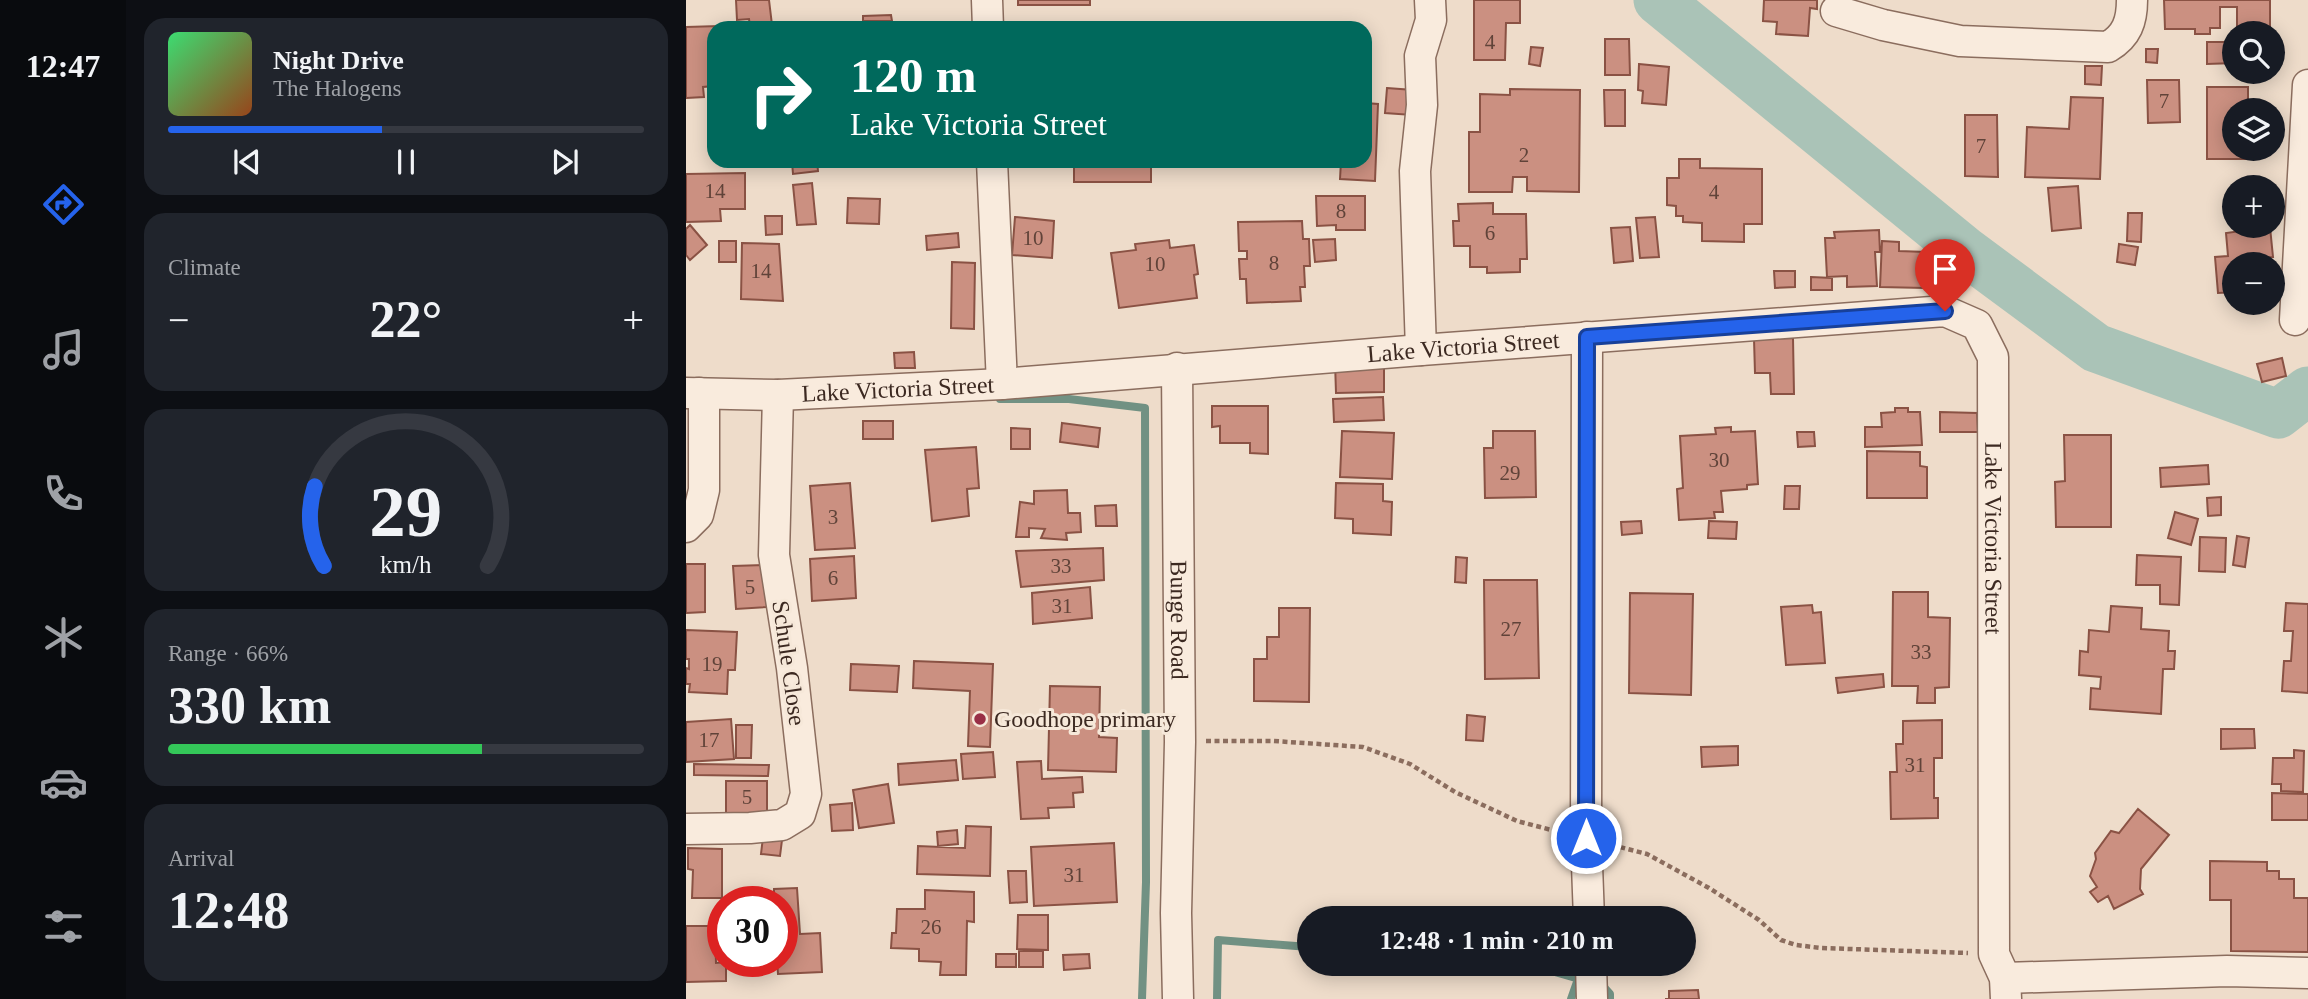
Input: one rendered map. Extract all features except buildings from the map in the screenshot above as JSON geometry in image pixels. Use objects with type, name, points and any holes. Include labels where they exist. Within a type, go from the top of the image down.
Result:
[{"type":"street","points":[[987,0],[988,21]]},
{"type":"street","points":[[1421,350],[1415,171],[1422,105],[1420,56],[1430,20],[1430,0]]},
{"type":"street","points":[[1836,11],[1883,25],[1960,41],[2108,47],[2122,39],[2132,16],[2133,0]]},
{"type":"street","points":[[2295,320],[2308,85]]},
{"type":"street","points":[[992,168],[1002,384]]},
{"type":"street","name":"Lake Victoria Street","points":[[692,393],[778,395],[1002,384],[1177,368],[1945,311],[1977,325],[1993,357],[1994,954],[2006,988]]},
{"type":"street","points":[[1587,337],[1586,838],[1589,906]]},
{"type":"street","name":"Bunge Road","points":[[1177,368],[1180,742],[1176,914],[1178,999]]},
{"type":"street","points":[[686,527],[698,515],[704,490],[704,405],[692,393]]},
{"type":"street","name":"Schule Close","points":[[686,829],[782,825],[800,814],[806,794],[792,668],[774,555],[778,395]]},
{"type":"street","points":[[2006,988],[2227,971],[2308,973]]},
{"type":"street","points":[[1591,976],[1592,999]]},
{"type":"waterway","points":[[1658,0],[1965,251],[2096,348],[2278,414],[2308,391]]},
{"type":"waterway","points":[[1000,399],[1069,399],[1145,408],[1146,882],[1142,999]]},
{"type":"waterway","points":[[1217,999],[1218,940],[1297,946]]},
{"type":"waterway","points":[[1569,976],[1586,981]]},
{"type":"waterway","points":[[1571,999],[1578,979]]},
{"type":"waterway","points":[[1602,985],[1610,994],[1610,999]]},
{"type":"place","name":"Goodhope primary","points":[[980,719]]},
{"type":"route","points":[[1586,838],[1587,337],[1945,311]]}]
